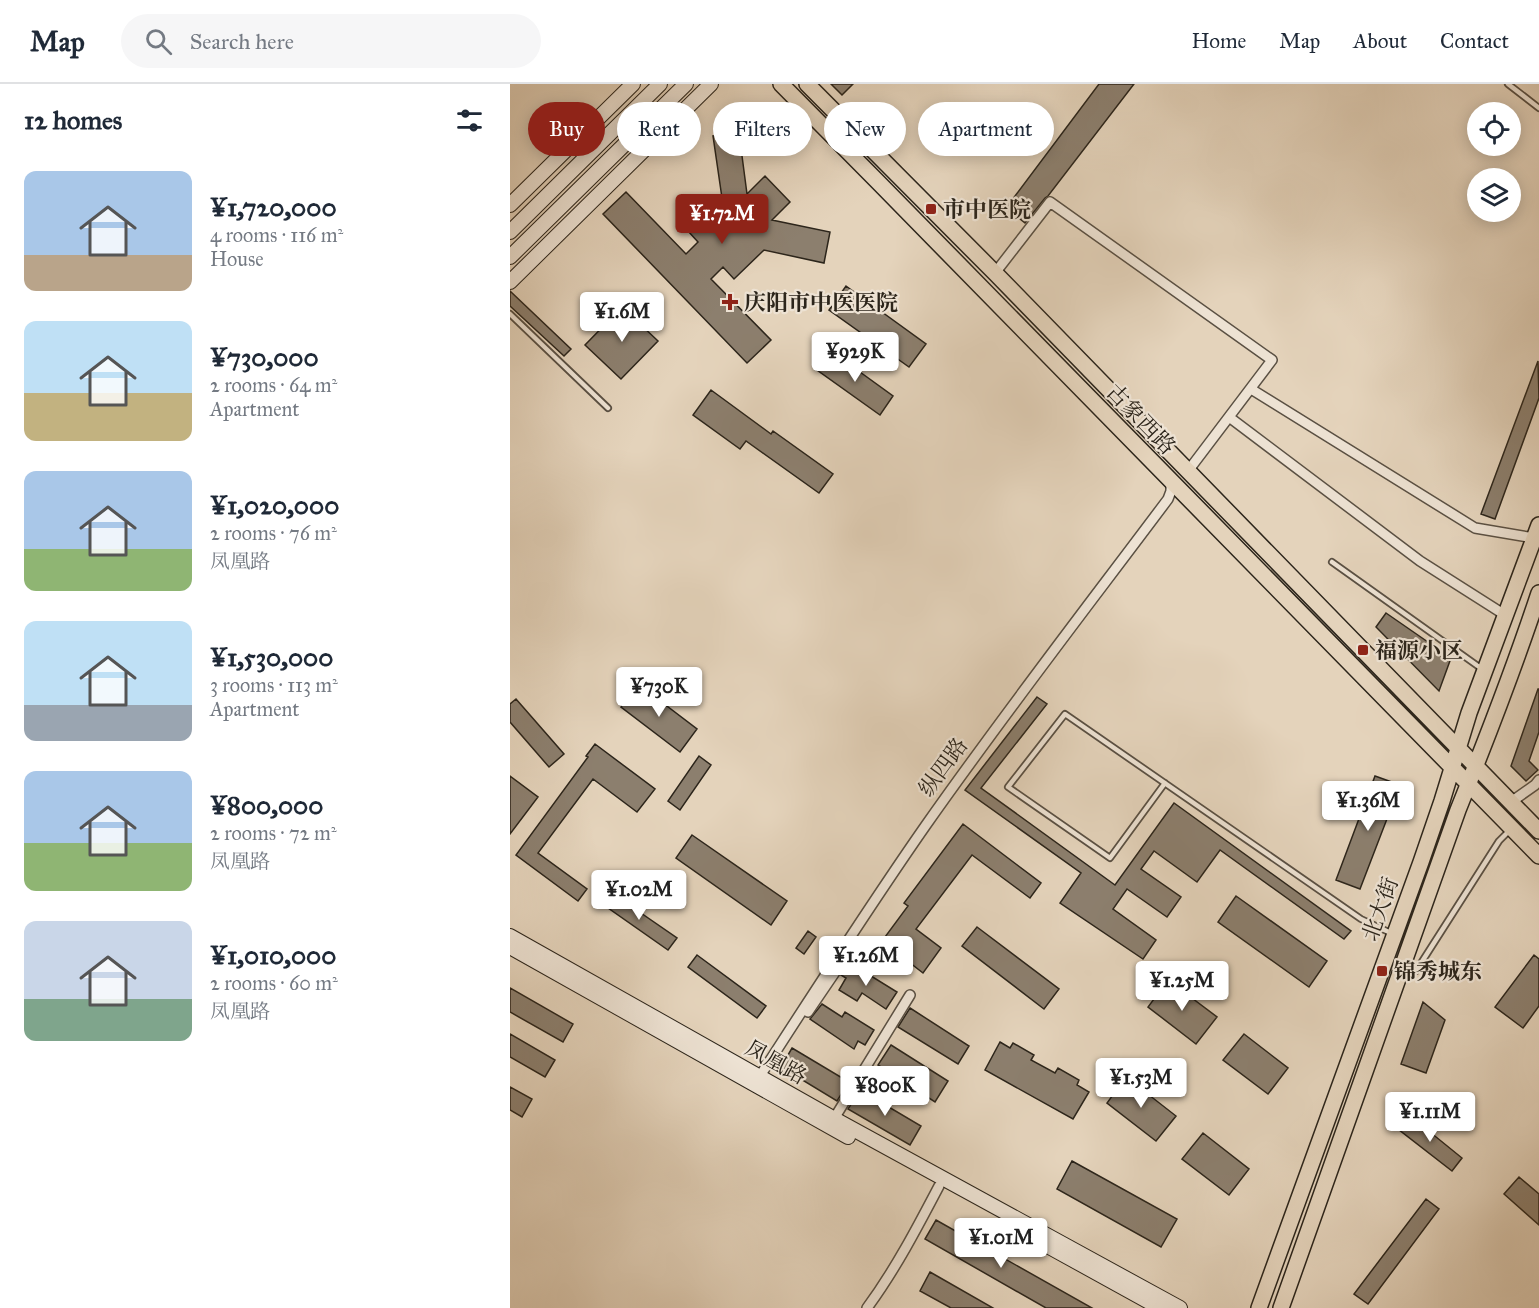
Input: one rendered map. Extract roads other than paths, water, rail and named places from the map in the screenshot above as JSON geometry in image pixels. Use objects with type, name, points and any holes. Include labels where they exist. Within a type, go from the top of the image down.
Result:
[{"type":"main road","name":"古象西路","points":[[781,84],[1539,856]]},
{"type":"main road","name":"古象西路","points":[[807,84],[995,273],[1539,831]]},
{"type":"main road","name":"北大街","points":[[1259,1308],[1395,935],[1453,768],[1469,713],[1536,531]]},
{"type":"main road","name":"北大街","points":[[1281,1308],[1539,593]]},
{"type":"street","points":[[510,205],[633,84]]},
{"type":"street","points":[[510,232],[660,84]]},
{"type":"street","points":[[510,256],[686,84]]},
{"type":"street","points":[[510,282],[711,84]]},
{"type":"street","points":[[995,273],[1050,201],[1272,360],[1188,471]]},
{"type":"street","points":[[1251,388],[1475,528],[1536,531]]},
{"type":"street","points":[[1230,417],[1420,561],[1505,615]]},
{"type":"street","name":"纵四路","points":[[759,1082],[812,994],[925,826],[1168,499],[1172,487],[1171,482]]},
{"type":"street","name":"纵四路","points":[[759,1082],[930,829],[987,750],[1172,504],[1180,499],[1190,501]]},
{"type":"street","points":[[1511,802],[1539,780]]},
{"type":"street","name":"凤凰路","points":[[510,936],[759,1082]]},
{"type":"street","name":"凤凰路","points":[[510,947],[759,1082],[939,1186],[1160,1308]]},
{"type":"street","points":[[832,1123],[910,995]]},
{"type":"street","name":"凤凰路","points":[[832,1123],[1180,1308]]},
{"type":"street","points":[[867,1308],[886,1283],[939,1186]]},
{"type":"lane","points":[[1508,84],[1539,108]]},
{"type":"lane","points":[[510,314],[608,408]]},
{"type":"lane","points":[[1332,562],[1485,671]]},
{"type":"lane","points":[[1165,783],[1110,858],[1008,787],[1065,714],[1165,783],[1361,919],[1395,935]]},
{"type":"lane","points":[[1403,970],[1416,971],[1499,842],[1511,828]]},
{"type":"place","name":"市中医院","points":[[931,209]]},
{"type":"place","name":"庆阳市中医医院","points":[[730,302]]},
{"type":"place","name":"福源小区","points":[[1363,650]]},
{"type":"place","name":"锦秀城东","points":[[1382,971]]}]
